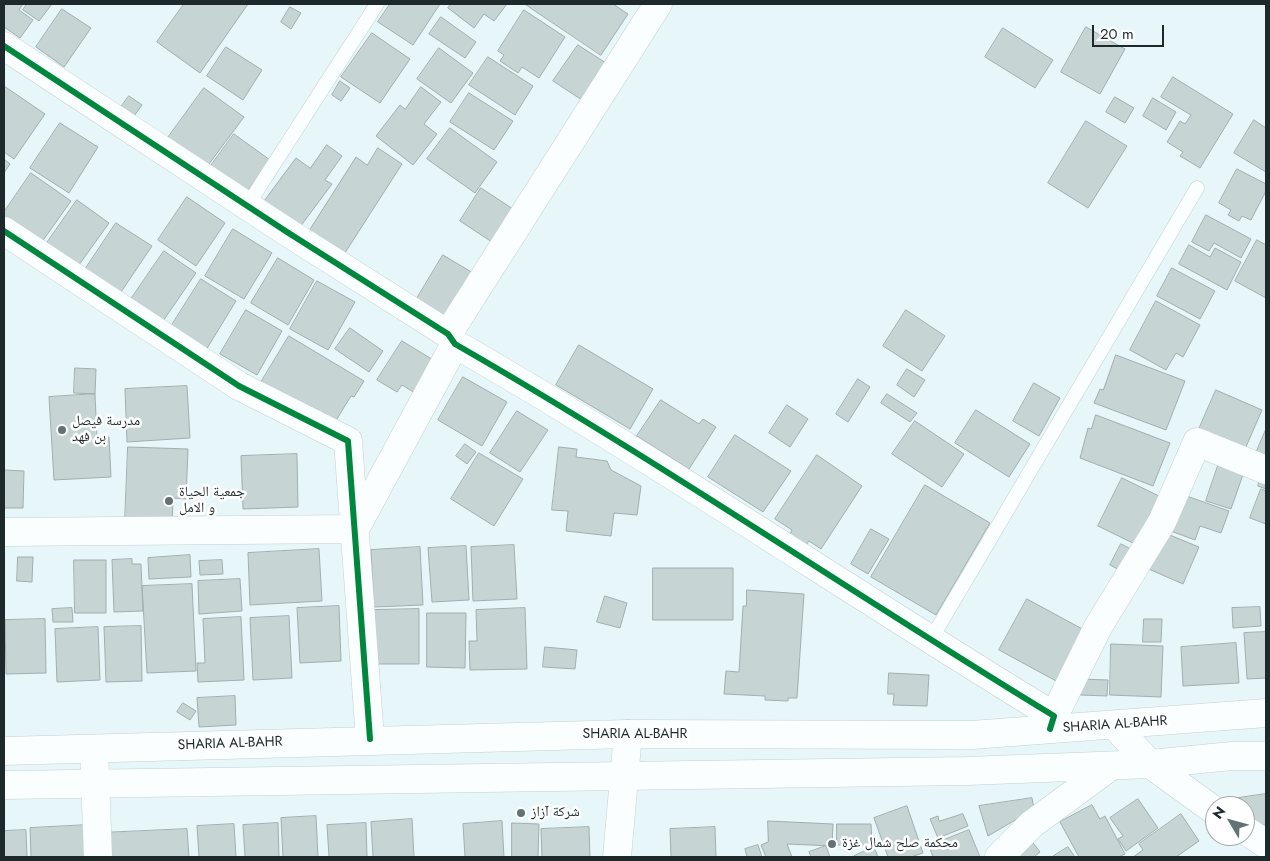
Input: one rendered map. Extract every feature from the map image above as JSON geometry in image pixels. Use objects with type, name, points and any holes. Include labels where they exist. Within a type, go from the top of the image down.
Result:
[{"type":"street","points":[[355,529],[451,339],[658,4]]},
{"type":"street","points":[[4,46],[451,339],[660,465],[1052,723],[1098,627],[1162,522],[1196,442],[1266,470]]},
{"type":"street","points":[[4,231],[239,386],[348,441],[370,740]]},
{"type":"street","points":[[4,532],[355,529]]},
{"type":"street","name":"SHARIA AL-BAHR","points":[[4,751],[628,734],[972,735],[1052,723],[1114,725],[1266,713]]},
{"type":"street","points":[[1114,725],[1150,764],[1205,804]]},
{"type":"street","points":[[618,857],[628,734]]},
{"type":"street","points":[[94,749],[98,857]]},
{"type":"street","points":[[4,785],[967,771],[1111,766],[1232,756],[1266,756]]},
{"type":"street","points":[[998,857],[1032,824],[1111,766]]},
{"type":"street","points":[[1255,837],[1266,844]]},
{"type":"lane","points":[[247,206],[377,4]]},
{"type":"lane","points":[[930,641],[1197,188]]},
{"type":"building","points":[[4,4],[23,4],[19,10],[33,20],[20,38],[4,27]]},
{"type":"building","points":[[27,4],[52,4],[39,21],[23,10]]},
{"type":"building","points":[[184,4],[248,4],[200,73],[157,42]]},
{"type":"building","points":[[390,4],[440,4],[413,45],[378,22]]},
{"type":"building","points":[[451,4],[507,4],[494,21],[484,14],[474,28],[448,8]]},
{"type":"building","points":[[525,4],[613,4],[628,14],[601,55]]},
{"type":"building","points":[[290,7],[301,13],[291,29],[281,22]]},
{"type":"building","points":[[62,9],[91,28],[64,67],[36,47]]},
{"type":"building","points":[[524,10],[565,37],[539,78],[522,67],[518,73],[500,61],[504,55],[498,51]]},
{"type":"building","points":[[441,17],[476,42],[465,58],[429,34]]},
{"type":"building","points":[[1086,27],[1125,49],[1100,94],[1061,72]]},
{"type":"building","points":[[1003,28],[1053,60],[1035,88],[985,57]]},
{"type":"building","points":[[372,33],[410,59],[380,103],[341,77]]},
{"type":"building","points":[[578,45],[606,63],[582,100],[553,81]]},
{"type":"building","points":[[226,47],[262,70],[243,100],[207,76]]},
{"type":"building","points":[[439,48],[473,73],[451,103],[417,79]]},
{"type":"building","points":[[488,57],[533,86],[515,115],[469,85]]},
{"type":"building","points":[[1173,77],[1233,114],[1200,168],[1180,156],[1183,152],[1167,142],[1180,121],[1185,124],[1191,115],[1161,97]]},
{"type":"building","points":[[340,81],[350,88],[341,101],[332,95]]},
{"type":"building","points":[[4,86],[45,114],[14,159],[4,152]]},
{"type":"building","points":[[421,87],[441,102],[424,124],[437,134],[413,165],[376,136],[400,105],[405,109]]},
{"type":"building","points":[[204,88],[244,117],[206,168],[167,139]]},
{"type":"building","points":[[469,93],[513,121],[494,150],[450,122]]},
{"type":"building","points":[[129,96],[142,105],[134,116],[121,107]]},
{"type":"building","points":[[1115,97],[1134,108],[1125,123],[1106,112]]},
{"type":"building","points":[[1153,98],[1176,112],[1166,130],[1143,116]]},
{"type":"building","points":[[1254,120],[1266,128],[1266,172],[1234,153]]},
{"type":"building","points":[[1086,121],[1127,146],[1088,208],[1048,183]]},
{"type":"building","points":[[60,123],[98,147],[69,193],[30,168]]},
{"type":"building","points":[[450,128],[497,162],[475,193],[427,159]]},
{"type":"building","points":[[234,134],[270,160],[246,193],[210,167]]},
{"type":"building","points":[[327,145],[342,156],[325,180],[332,184],[300,227],[264,201],[296,158],[310,168]]},
{"type":"building","points":[[378,148],[402,164],[343,256],[307,234],[356,157],[367,165]]},
{"type":"building","points":[[4,159],[10,164],[4,173]]},
{"type":"building","points":[[1237,169],[1266,184],[1266,191],[1251,220],[1242,216],[1239,221],[1228,215],[1231,210],[1219,203]]},
{"type":"building","points":[[31,173],[71,201],[39,246],[4,221],[4,212]]},
{"type":"building","points":[[481,188],[516,211],[495,244],[460,221]]},
{"type":"building","points":[[187,197],[225,223],[196,266],[158,240]]},
{"type":"building","points":[[77,200],[109,223],[76,269],[44,247]]},
{"type":"building","points":[[1206,215],[1251,239],[1241,258],[1214,243],[1209,251],[1192,242]]},
{"type":"building","points":[[116,223],[152,246],[119,295],[84,271]]},
{"type":"building","points":[[233,229],[272,253],[244,299],[205,276]]},
{"type":"building","points":[[1257,240],[1266,245],[1266,298],[1235,281]]},
{"type":"building","points":[[1189,245],[1210,257],[1215,248],[1241,262],[1227,290],[1179,264]]},
{"type":"building","points":[[164,251],[196,273],[161,324],[129,302]]},
{"type":"building","points":[[443,255],[478,276],[451,322],[416,300]]},
{"type":"building","points":[[278,258],[314,280],[288,325],[251,303]]},
{"type":"building","points":[[1172,268],[1215,291],[1200,319],[1157,296]]},
{"type":"building","points":[[201,279],[236,301],[206,350],[170,328]]},
{"type":"building","points":[[317,281],[355,302],[328,350],[290,329]]},
{"type":"building","points":[[1156,301],[1200,325],[1183,357],[1176,353],[1166,370],[1130,350]]},
{"type":"building","points":[[246,310],[282,331],[257,375],[220,354]]},
{"type":"building","points":[[906,310],[945,336],[922,371],[883,346]]},
{"type":"building","points":[[350,328],[383,351],[369,372],[335,349]]},
{"type":"building","points":[[289,336],[364,381],[354,397],[351,396],[332,427],[260,384]]},
{"type":"building","points":[[402,341],[435,361],[415,393],[402,385],[397,392],[377,380]]},
{"type":"building","points":[[579,345],[653,389],[630,429],[556,385]]},
{"type":"building","points":[[1116,355],[1185,381],[1166,430],[1094,403],[1100,389],[1103,390]]},
{"type":"building","points":[[75,368],[96,369],[95,394],[74,393]]},
{"type":"building","points":[[907,369],[925,380],[914,397],[897,385]]},
{"type":"building","points":[[463,377],[507,402],[482,446],[438,420]]},
{"type":"building","points":[[858,379],[870,387],[848,422],[836,414]]},
{"type":"building","points":[[1034,383],[1060,398],[1039,436],[1013,421]]},
{"type":"building","points":[[187,386],[190,438],[127,442],[125,389]]},
{"type":"building","points":[[1216,390],[1262,410],[1242,456],[1196,436]]},
{"type":"building","points":[[95,394],[97,438],[109,437],[111,477],[54,480],[49,397]]},
{"type":"building","points":[[887,394],[917,413],[910,422],[881,403]]},
{"type":"building","points":[[661,400],[699,424],[703,419],[716,427],[689,469],[637,436]]},
{"type":"building","points":[[787,405],[808,419],[790,447],[769,433]]},
{"type":"building","points":[[976,410],[1030,444],[1009,477],[955,443]]},
{"type":"building","points":[[517,411],[548,430],[520,472],[490,453]]},
{"type":"building","points":[[1096,415],[1170,443],[1153,486],[1080,458],[1088,428],[1091,429]]},
{"type":"building","points":[[915,421],[964,454],[942,487],[892,454]]},
{"type":"building","points":[[1266,429],[1266,465],[1253,460]]},
{"type":"building","points":[[735,435],[791,471],[763,512],[708,477]]},
{"type":"building","points":[[465,444],[476,452],[467,464],[456,456]]},
{"type":"building","points":[[128,447],[188,449],[186,499],[173,498],[172,525],[125,522]]},
{"type":"building","points":[[559,447],[577,449],[576,457],[607,461],[611,470],[641,486],[637,515],[614,513],[611,536],[566,531],[568,511],[552,510]]},
{"type":"building","points":[[479,453],[523,479],[494,526],[451,499]]},
{"type":"building","points":[[297,454],[298,507],[243,509],[241,456]]},
{"type":"building","points":[[817,455],[862,486],[821,549],[809,541],[806,545],[790,534],[792,530],[775,519]]},
{"type":"building","points":[[1221,457],[1246,466],[1231,509],[1206,501]]},
{"type":"building","points":[[4,470],[24,471],[23,508],[4,508]]},
{"type":"building","points":[[1263,471],[1266,472],[1266,489],[1258,486]]},
{"type":"building","points":[[1122,478],[1167,500],[1143,548],[1098,526]]},
{"type":"building","points":[[925,485],[990,523],[936,615],[871,577]]},
{"type":"building","points":[[1261,489],[1266,491],[1266,524],[1250,518]]},
{"type":"building","points":[[1181,494],[1229,511],[1221,533],[1200,526],[1195,540],[1168,530]]},
{"type":"building","points":[[871,529],[889,539],[868,574],[851,564]]},
{"type":"building","points":[[1160,531],[1199,547],[1183,584],[1144,567]]},
{"type":"building","points":[[1121,544],[1137,552],[1125,573],[1110,565]]},
{"type":"building","points":[[514,545],[517,599],[473,601],[471,547]]},
{"type":"building","points":[[466,546],[469,600],[432,602],[428,548]]},
{"type":"building","points":[[420,547],[423,605],[374,607],[371,550]]},
{"type":"building","points":[[319,549],[322,601],[250,605],[248,553]]},
{"type":"building","points":[[190,555],[191,577],[149,579],[148,558]]},
{"type":"building","points":[[18,557],[33,557],[32,582],[17,581]]},
{"type":"building","points":[[132,559],[132,564],[141,564],[143,611],[114,612],[112,560]]},
{"type":"building","points":[[74,560],[106,560],[106,613],[75,613]]},
{"type":"building","points":[[222,560],[223,574],[200,575],[199,561]]},
{"type":"building","points":[[653,568],[733,568],[733,620],[653,620]]},
{"type":"building","points":[[240,579],[242,611],[199,614],[198,581]]},
{"type":"building","points":[[192,584],[196,671],[147,673],[142,586]]},
{"type":"building","points":[[747,590],[804,594],[797,698],[788,698],[788,701],[765,700],[765,696],[724,694],[726,671],[739,672],[743,606],[746,606]]},
{"type":"building","points":[[605,596],[627,603],[620,628],[597,622]]},
{"type":"building","points":[[1027,599],[1086,631],[1058,682],[999,650]]},
{"type":"building","points":[[339,606],[341,661],[300,663],[297,608]]},
{"type":"building","points":[[1260,607],[1261,626],[1233,628],[1232,608]]},
{"type":"building","points":[[72,608],[73,622],[53,622],[52,609]]},
{"type":"building","points":[[525,608],[527,669],[470,670],[469,641],[477,641],[476,610]]},
{"type":"building","points":[[419,609],[419,664],[374,664],[373,610]]},
{"type":"building","points":[[427,613],[466,613],[465,668],[427,667]]},
{"type":"building","points":[[289,616],[292,678],[253,680],[250,618]]},
{"type":"building","points":[[241,617],[244,680],[198,682],[197,663],[205,663],[203,619]]},
{"type":"building","points":[[45,619],[46,673],[6,674],[5,620]]},
{"type":"building","points":[[1144,619],[1162,619],[1161,642],[1143,642]]},
{"type":"building","points":[[141,626],[142,681],[106,682],[104,627]]},
{"type":"building","points":[[98,627],[100,680],[57,682],[55,629]]},
{"type":"building","points":[[1266,632],[1266,678],[1247,679],[1244,633]]},
{"type":"building","points":[[1236,643],[1239,683],[1183,686],[1181,647]]},
{"type":"building","points":[[1111,644],[1163,646],[1161,697],[1110,695]]},
{"type":"building","points":[[545,647],[577,650],[575,669],[543,667]]},
{"type":"building","points":[[889,673],[929,675],[927,706],[893,705],[894,694],[888,694]]},
{"type":"building","points":[[1080,679],[1108,680],[1107,696],[1080,695]]},
{"type":"building","points":[[235,696],[236,725],[199,727],[197,698]]},
{"type":"building","points":[[183,703],[196,711],[190,720],[177,712]]},
{"type":"building","points":[[1266,794],[1266,838],[1255,832],[1255,796],[1252,796]]},
{"type":"building","points":[[1032,798],[1034,809],[988,836],[979,806]]},
{"type":"building","points":[[1138,799],[1158,828],[1126,851],[1118,839],[1123,836],[1110,818]]},
{"type":"building","points":[[1092,805],[1100,819],[1105,816],[1125,854],[1119,857],[1079,857],[1060,822]]},
{"type":"building","points":[[907,806],[923,853],[911,857],[888,857],[874,818]]},
{"type":"building","points":[[963,814],[968,826],[938,838],[930,819],[938,816],[939,821]]},
{"type":"building","points":[[1181,814],[1199,841],[1176,857],[1133,857],[1143,850],[1139,844]]},
{"type":"building","points":[[316,816],[318,857],[283,857],[281,818]]},
{"type":"building","points":[[412,819],[414,857],[373,857],[371,822]]},
{"type":"building","points":[[502,821],[504,857],[465,857],[463,824]]},
{"type":"building","points":[[768,821],[833,824],[832,846],[787,844],[792,857],[766,857],[761,845],[768,842]]},
{"type":"building","points":[[278,823],[279,857],[245,857],[243,825]]},
{"type":"building","points":[[366,823],[367,857],[329,857],[327,825]]},
{"type":"building","points":[[512,823],[539,824],[538,857],[512,857]]},
{"type":"building","points":[[234,824],[236,857],[199,857],[197,826]]},
{"type":"building","points":[[837,824],[871,824],[872,845],[837,845]]},
{"type":"building","points":[[88,825],[90,857],[31,857],[30,828]]},
{"type":"building","points":[[589,827],[590,857],[542,857],[541,829]]},
{"type":"building","points":[[715,827],[716,857],[671,857],[670,829]]},
{"type":"building","points":[[187,829],[189,857],[101,857],[100,833]]},
{"type":"building","points":[[26,830],[27,857],[4,857],[4,831]]},
{"type":"building","points":[[969,830],[980,857],[933,857],[929,846]]},
{"type":"building","points":[[1031,840],[1040,852],[1034,857],[1009,857]]},
{"type":"building","points":[[758,845],[762,857],[747,857],[745,849]]},
{"type":"building","points":[[826,846],[830,857],[811,857],[809,852]]},
{"type":"building","points":[[874,847],[878,857],[854,857],[854,856]]},
{"type":"building","points":[[1068,847],[1075,857],[1052,857]]},
{"type":"cycle path","points":[[4,46],[287,232],[448,334],[455,344],[606,434],[1054,716],[1050,729]]},
{"type":"cycle path","points":[[4,231],[239,386],[348,441],[370,739]]},
{"type":"place","name":"مدرسة فيصل بن فهد","points":[[62,430]]},
{"type":"place","name":"جمعية الحياة و الامل","points":[[169,501]]},
{"type":"place","name":"شركة آزاز","points":[[521,813]]},
{"type":"place","name":"محكمة صلح شمال غزة","points":[[832,844]]}]
